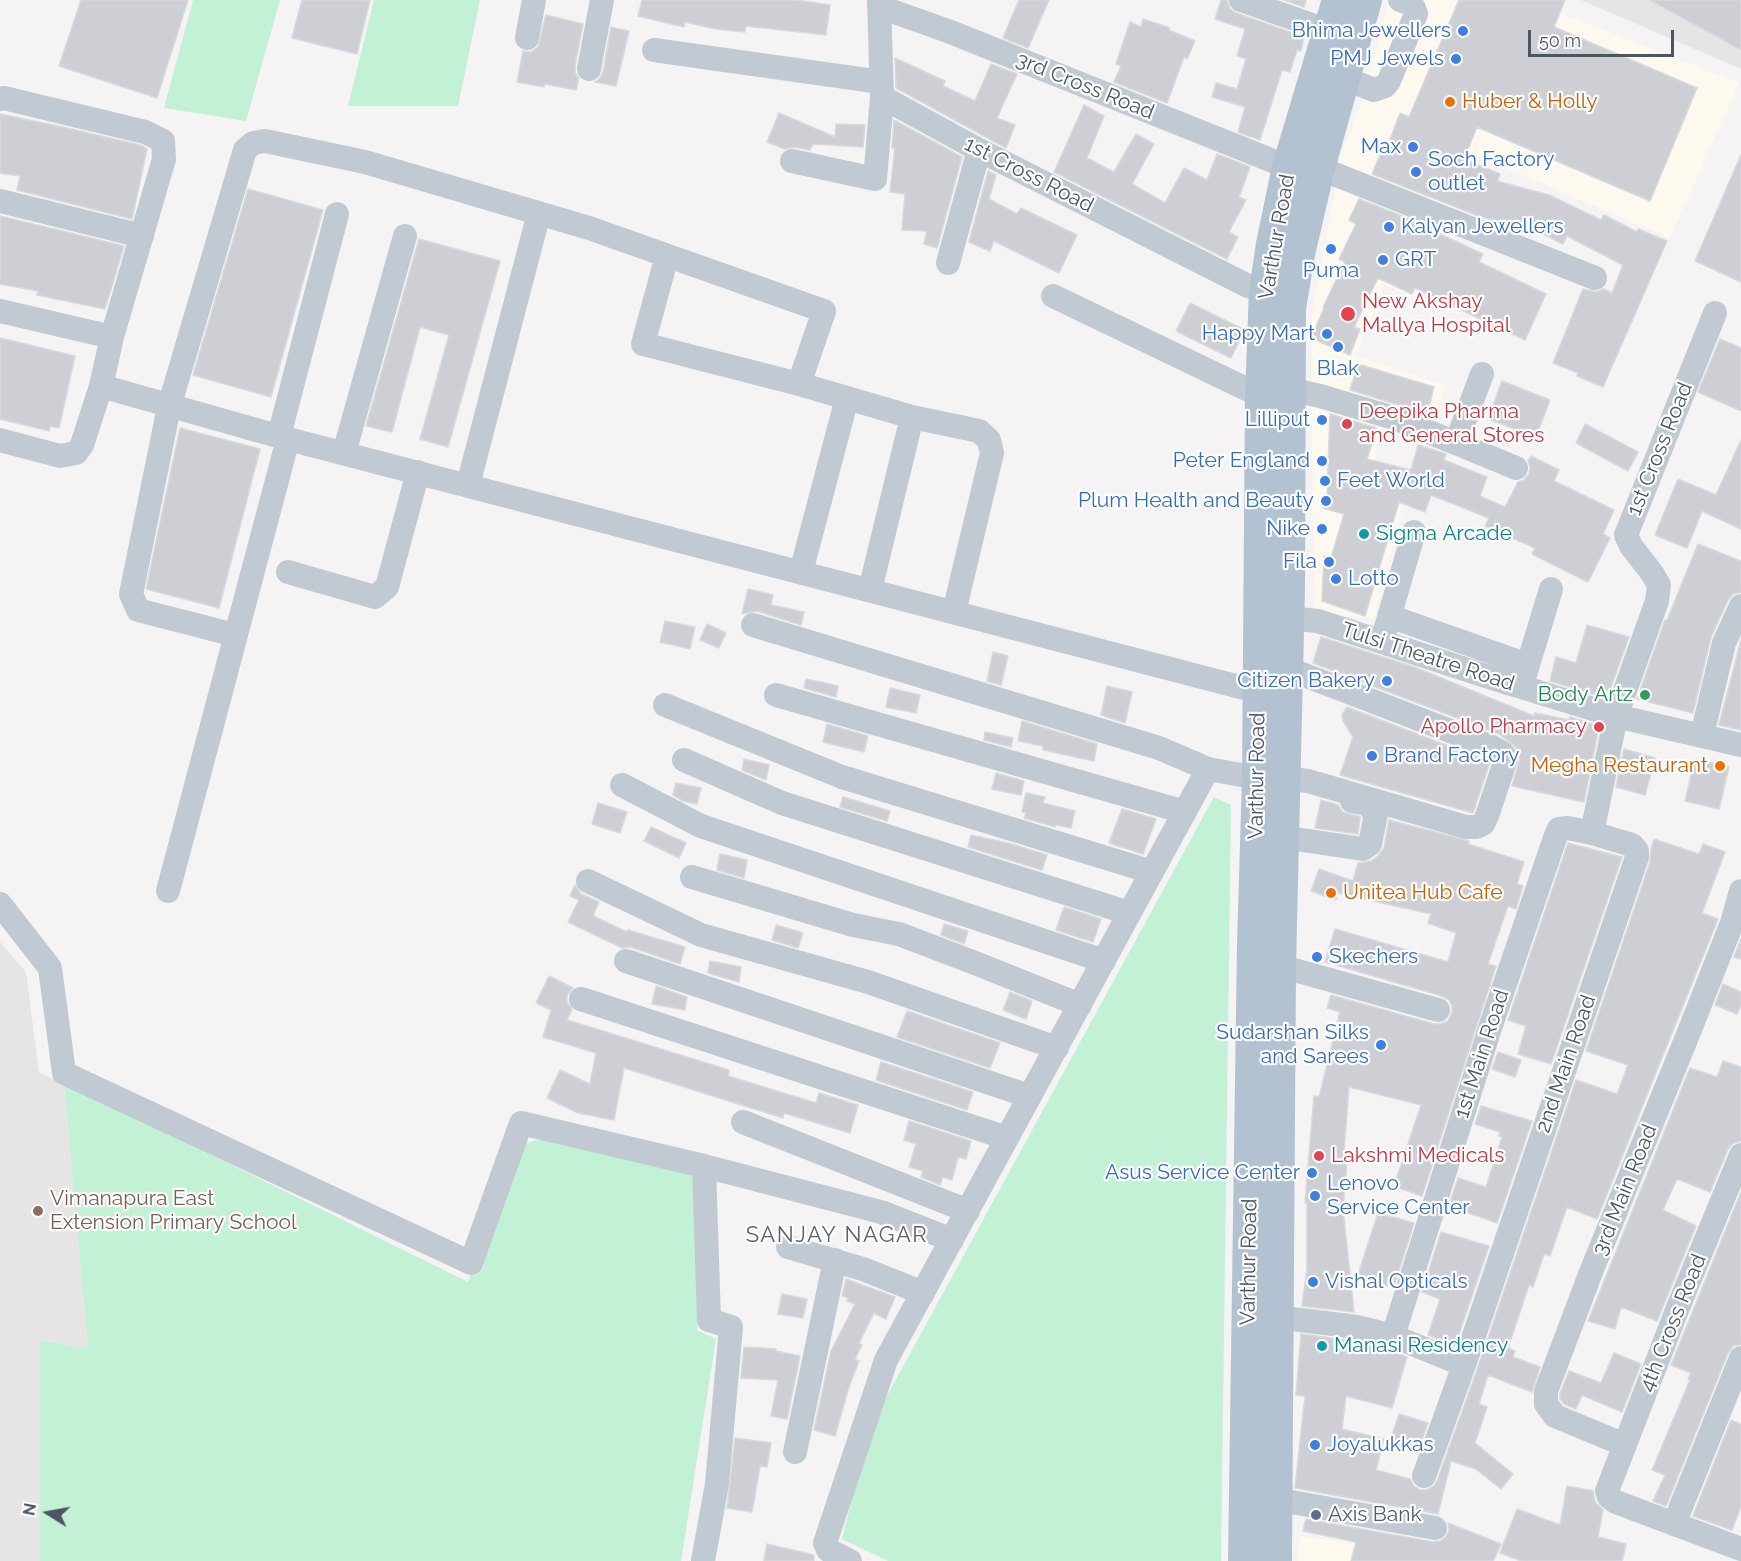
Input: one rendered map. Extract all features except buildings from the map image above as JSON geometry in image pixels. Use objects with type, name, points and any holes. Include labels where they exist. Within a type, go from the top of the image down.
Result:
[{"type":"main road","name":"Varthur Road","points":[[1276,1561],[1276,1317],[1253,945],[1275,783],[1286,668],[1288,618],[1275,393],[1265,291],[1288,167],[1338,0]]},
{"type":"main road","name":"Varthur Road","points":[[1244,1561],[1265,1152],[1280,966],[1282,837],[1259,692],[1275,393],[1299,254],[1319,168],[1366,0]]},
{"type":"street","points":[[527,38],[534,0]]},
{"type":"street","points":[[589,69],[602,0]]},
{"type":"street","points":[[1241,0],[1329,31]]},
{"type":"street","points":[[1344,78],[1374,90],[1385,86],[1389,81],[1416,14],[1409,3],[1400,0]]},
{"type":"street","points":[[792,161],[875,178],[882,89],[880,4]]},
{"type":"street","name":"3rd Cross Road","points":[[880,4],[1288,167]]},
{"type":"street","points":[[654,50],[882,89]]},
{"type":"street","name":"1st Cross Road","points":[[882,89],[979,150],[1248,286],[1265,291]]},
{"type":"street","points":[[0,99],[4,98],[145,132],[163,141],[164,159],[112,338],[101,386],[82,445],[76,453],[60,456],[0,440]]},
{"type":"street","points":[[235,635],[138,610],[131,594],[169,407],[245,150],[253,143],[265,141],[365,162],[539,213],[589,228],[824,311],[799,384]]},
{"type":"street","points":[[948,263],[979,150]]},
{"type":"street","points":[[1319,168],[1595,278]]},
{"type":"street","points":[[0,201],[142,236]]},
{"type":"street","points":[[468,485],[539,213]]},
{"type":"street","points":[[168,891],[235,635],[337,214]]},
{"type":"street","points":[[344,453],[405,236]]},
{"type":"street","points":[[667,256],[643,344],[799,384],[912,417],[979,431],[989,440],[992,453],[954,612]]},
{"type":"street","points":[[1053,296],[1275,393],[1320,396],[1394,418],[1516,468]]},
{"type":"street","points":[[0,311],[112,338]]},
{"type":"street","name":"1st Cross Road","points":[[1616,716],[1657,601],[1659,585],[1631,546],[1626,535],[1715,313]]},
{"type":"street","points":[[1456,443],[1482,374]]},
{"type":"street","points":[[101,386],[284,438],[1259,692]]},
{"type":"street","points":[[801,572],[847,398]]},
{"type":"street","points":[[870,590],[912,417]]},
{"type":"street","points":[[288,572],[375,597],[387,587],[418,472]]},
{"type":"street","points":[[1381,642],[1414,532]]},
{"type":"street","points":[[1389,616],[1525,676],[1551,589]]},
{"type":"street","points":[[1702,735],[1724,643],[1741,606]]},
{"type":"street","name":"Tulsi Theatre Road","points":[[1288,618],[1318,621],[1381,642],[1525,676],[1616,716],[1741,745]]},
{"type":"street","points":[[753,625],[1160,748],[1208,770],[1359,801],[1367,804],[1376,814],[1370,844],[1363,849],[1282,837]]},
{"type":"street","points":[[1275,783],[1308,781],[1466,827],[1476,827],[1483,824],[1487,816],[1506,759],[1503,753],[1492,747],[1286,668]]},
{"type":"street","points":[[776,695],[1185,812]]},
{"type":"street","points":[[665,705],[842,777],[1152,872]]},
{"type":"street","points":[[1592,833],[1616,716]]},
{"type":"street","points":[[684,760],[782,803],[1129,913]]},
{"type":"street","points":[[824,1554],[825,1543],[886,1360],[1208,770]]},
{"type":"street","points":[[622,785],[701,826],[1104,961]]},
{"type":"street","name":"1st Main Road","points":[[1393,1336],[1457,1132],[1556,835],[1559,829],[1568,828],[1592,833]]},
{"type":"street","name":"2nd Main Road","points":[[1464,1365],[1636,857],[1637,850],[1632,845],[1592,833]]},
{"type":"street","points":[[692,877],[852,925],[899,934],[1080,1005]]},
{"type":"street","points":[[588,881],[701,935],[868,982],[1057,1048]]},
{"type":"street","name":"3rd Main Road","points":[[1625,1446],[1555,1416],[1545,1404],[1546,1391],[1591,1272],[1732,923],[1741,891]]},
{"type":"street","points":[[0,904],[50,968],[64,1073],[471,1263],[521,1123],[881,1212],[952,1240]]},
{"type":"street","points":[[626,961],[1029,1096]]},
{"type":"street","points":[[1280,966],[1438,1010]]},
{"type":"street","points":[[581,999],[1007,1138]]},
{"type":"street","points":[[743,1122],[968,1210]]},
{"type":"street","name":"4th Cross Road","points":[[1674,1524],[1616,1502],[1609,1497],[1607,1491],[1741,1155]]},
{"type":"street","points":[[703,1561],[717,1484],[731,1327],[709,1320],[704,1167]]},
{"type":"street","points":[[788,1247],[835,1260],[923,1293]]},
{"type":"street","points":[[795,1452],[835,1260]]},
{"type":"street","points":[[1276,1317],[1357,1327],[1393,1336],[1464,1365],[1424,1476]]},
{"type":"street","points":[[1741,1358],[1674,1524],[1741,1550]]},
{"type":"street","points":[[1275,1499],[1435,1528]]},
{"type":"street","points":[[824,1554],[828,1550],[850,1561]]},
{"type":"shaded area","points":[[1389,0],[1527,0],[1739,83],[1670,238],[1475,155],[1453,211],[1338,163],[1363,98]]},
{"type":"shaded area","points":[[1581,0],[1741,0],[1741,69]]},
{"type":"shaded area","points":[[1336,183],[1460,230],[1419,300],[1384,285],[1356,356],[1446,386],[1430,427],[1312,385],[1311,320]]},
{"type":"shaded area","points":[[1311,399],[1383,417],[1369,490],[1401,505],[1402,511],[1374,619],[1315,611]]},
{"type":"shaded area","name":"Vimanapura East Extension Primary School","points":[[0,942],[26,972],[39,1073],[64,1082],[88,1349],[40,1340],[40,1561],[0,1561]]},
{"type":"shaded area","points":[[1300,1536],[1360,1544],[1429,1561],[1298,1561]]},
{"type":"green space","points":[[193,0],[280,0],[246,121],[164,108]]},
{"type":"green space","points":[[374,0],[480,0],[458,106],[348,106]]},
{"type":"green space","points":[[1214,797],[1231,805],[1221,1561],[888,1561],[842,1539],[870,1427]]},
{"type":"green space","points":[[64,1082],[468,1282],[519,1146],[545,1137],[701,1173],[697,1330],[716,1339],[681,1561],[40,1561],[40,1340],[88,1349]]},
{"type":"place","name":"Bhima Jewellers","points":[[1463,31]]},
{"type":"place","name":"PMJ Jewels","points":[[1456,59]]},
{"type":"place","name":"Huber & Holly","points":[[1450,102]]},
{"type":"place","name":"Max","points":[[1413,147]]},
{"type":"place","name":"Soch Factory outlet","points":[[1416,172]]},
{"type":"place","name":"Kalyan Jewellers","points":[[1389,227]]},
{"type":"place","name":"Puma","points":[[1331,249]]},
{"type":"place","name":"GRT","points":[[1383,260]]},
{"type":"place","name":"New Akshay Mallya Hospital","points":[[1348,314]]},
{"type":"place","name":"Happy Mart","points":[[1327,334]]},
{"type":"place","name":"Blak","points":[[1338,347]]},
{"type":"place","name":"Lilliput","points":[[1322,420]]},
{"type":"place","name":"Deepika Pharma and General Stores","points":[[1347,424]]},
{"type":"place","name":"Peter England","points":[[1322,461]]},
{"type":"place","name":"Feet World","points":[[1325,481]]},
{"type":"place","name":"Plum Health and Beauty","points":[[1326,501]]},
{"type":"place","name":"Nike","points":[[1322,529]]},
{"type":"place","name":"Sigma Arcade","points":[[1364,534]]},
{"type":"place","name":"Fila","points":[[1329,562]]},
{"type":"place","name":"Lotto","points":[[1336,579]]},
{"type":"place","name":"Citizen Bakery","points":[[1387,681]]},
{"type":"place","name":"Body Artz","points":[[1645,695]]},
{"type":"place","name":"Apollo Pharmacy","points":[[1599,727]]},
{"type":"place","name":"Brand Factory","points":[[1372,756]]},
{"type":"place","name":"Megha Restaurant","points":[[1720,766]]},
{"type":"place","name":"Unitea Hub Cafe","points":[[1331,893]]},
{"type":"place","name":"Skechers","points":[[1317,957]]},
{"type":"place","name":"Sudarshan Silks and Sarees","points":[[1381,1045]]},
{"type":"place","name":"Lakshmi Medicals","points":[[1319,1156]]},
{"type":"place","name":"Asus Service Center","points":[[1312,1173]]},
{"type":"place","name":"Lenovo Service Center","points":[[1315,1196]]},
{"type":"place","name":"Vimanapura East Extension Primary School","points":[[38,1211]]},
{"type":"place","name":"Vishal Opticals","points":[[1313,1282]]},
{"type":"place","name":"Manasi Residency","points":[[1322,1346]]},
{"type":"place","name":"Joyalukkas","points":[[1315,1445]]},
{"type":"place","name":"Axis Bank","points":[[1316,1515]]},
{"type":"district","name":"SANJAY NAGAR","points":[[837,1235]]}]
